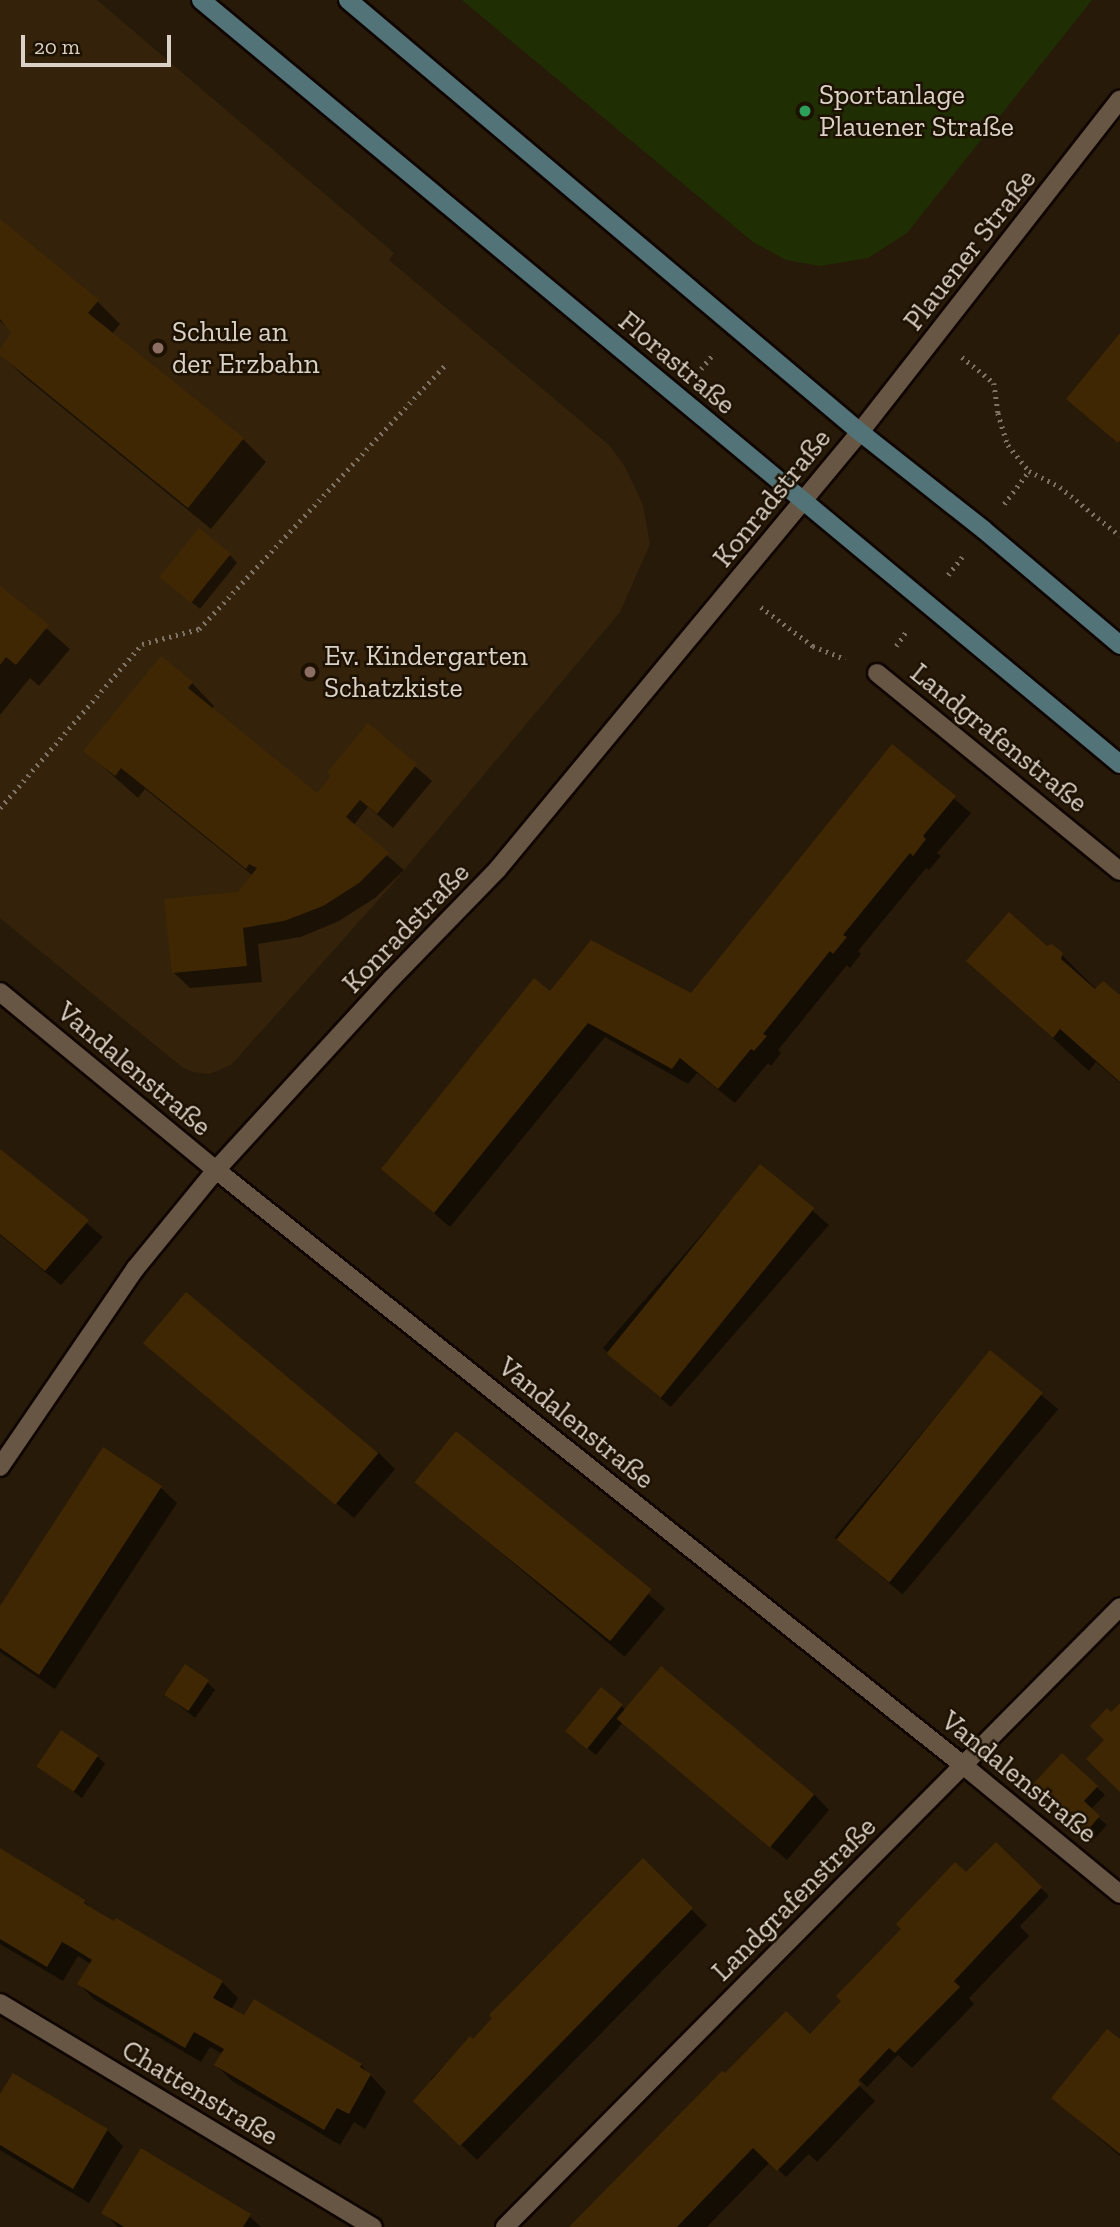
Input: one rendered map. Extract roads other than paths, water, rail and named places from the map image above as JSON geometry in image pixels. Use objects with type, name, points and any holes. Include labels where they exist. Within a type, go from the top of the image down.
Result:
[{"type":"main road","name":"Florastraße","points":[[201,0],[1120,764]]},
{"type":"main road","points":[[348,0],[860,432],[984,530],[1120,645]]},
{"type":"street","name":"Plauener Straße","points":[[860,432],[937,337],[1120,99]]},
{"type":"street","name":"Konradstraße","points":[[0,1467],[135,1269],[216,1171],[392,978],[497,870],[860,432]]},
{"type":"street","name":"Landgrafenstraße","points":[[877,673],[1120,871]]},
{"type":"street","name":"Vandalenstraße","points":[[0,992],[216,1171],[963,1765],[1120,1894]]},
{"type":"street","name":"Landgrafenstraße","points":[[505,2227],[1120,1607]]},
{"type":"street","name":"Chattenstraße","points":[[0,2003],[373,2227]]},
{"type":"place","name":"Sportanlage Plauener Straße","points":[[805,111]]},
{"type":"place","name":"Schule an der Erzbahn","points":[[158,348]]},
{"type":"place","name":"Ev. Kindergarten Schatzkiste","points":[[310,672]]}]
